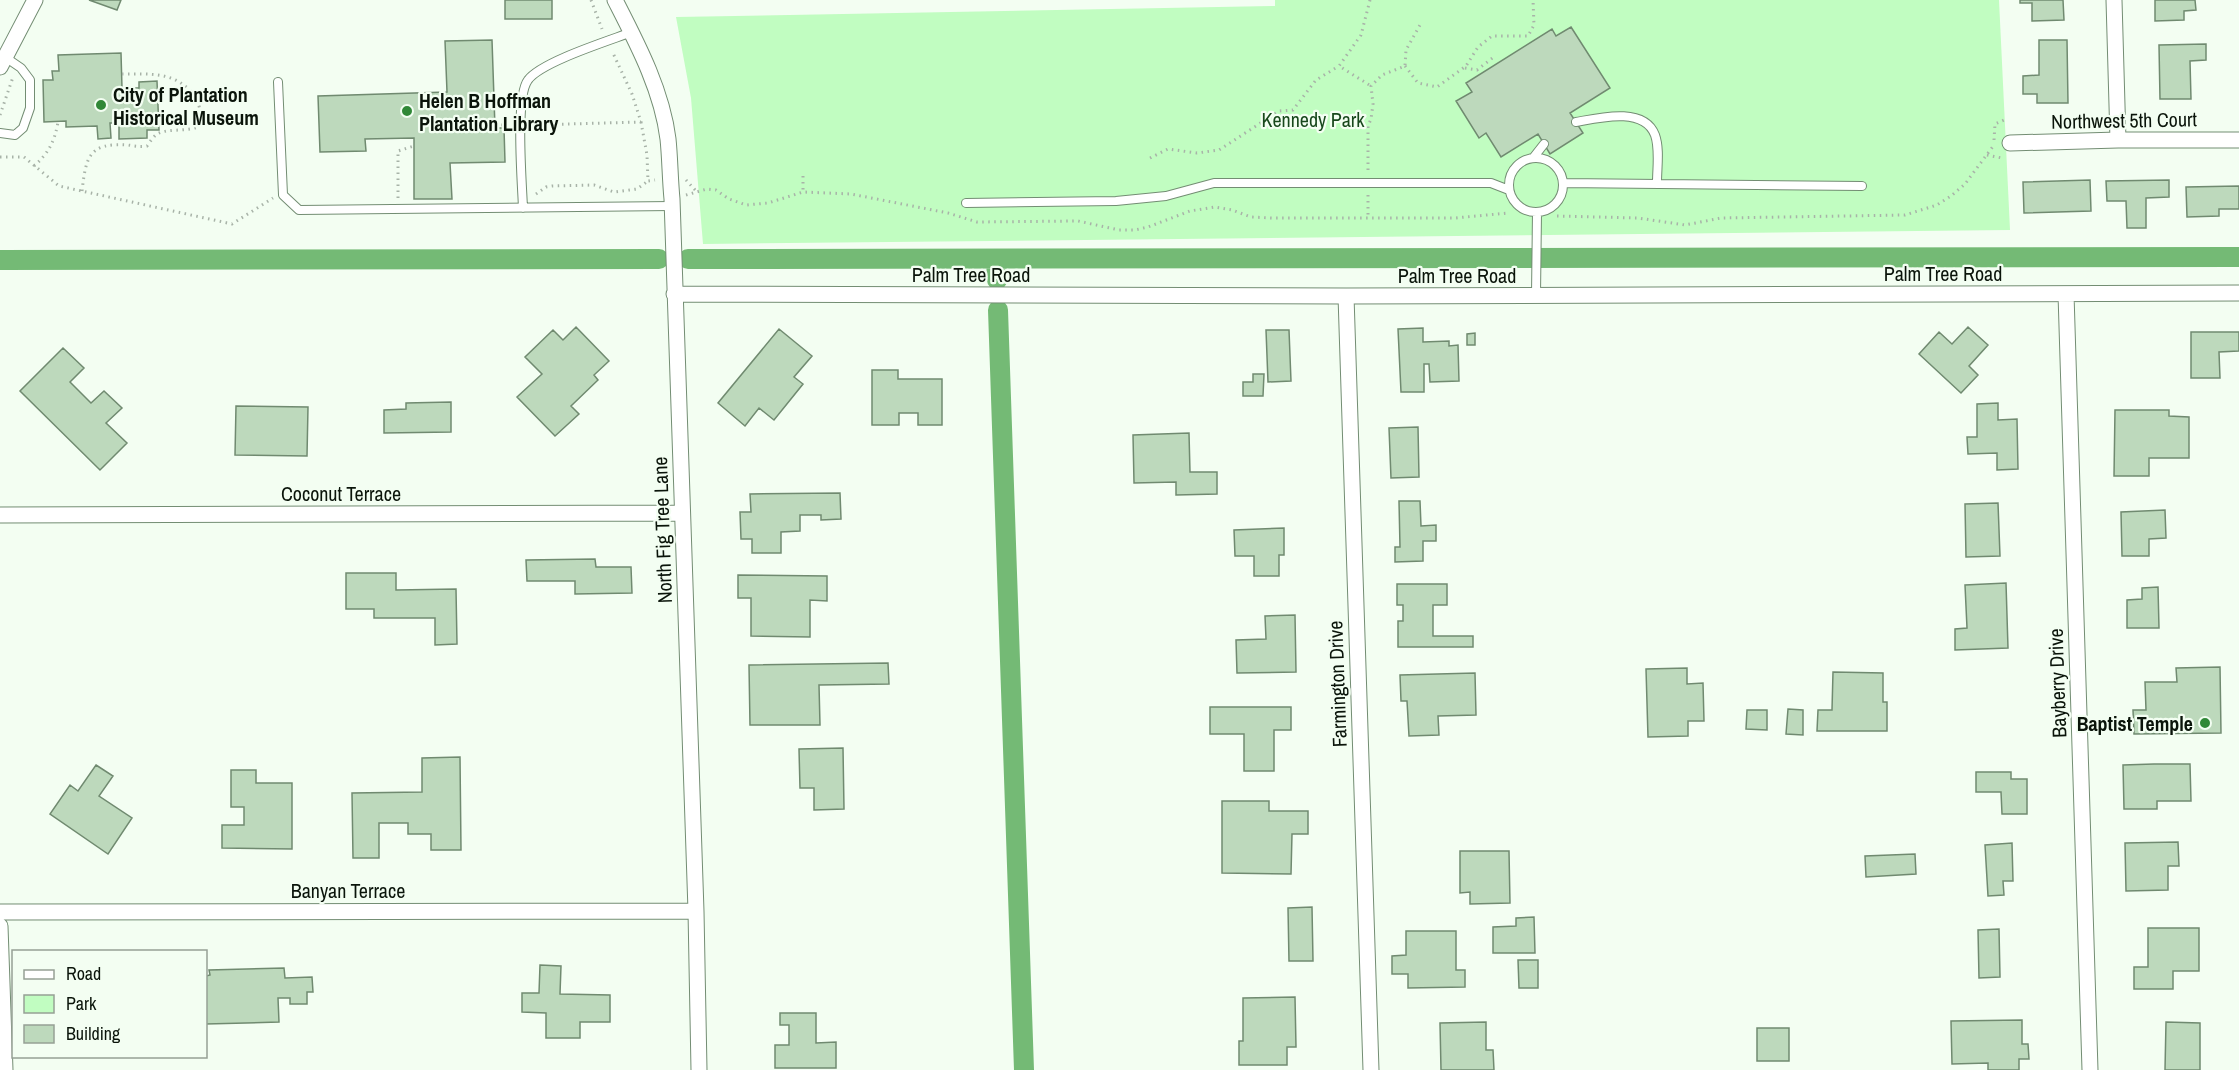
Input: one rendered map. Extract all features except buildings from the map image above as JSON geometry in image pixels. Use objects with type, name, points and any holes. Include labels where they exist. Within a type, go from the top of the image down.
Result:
[{"type":"street","points":[[2,62],[35,0]]},
{"type":"street","name":"North Fig Tree Lane","points":[[615,0],[632,32],[657,95],[668,137],[696,911],[699,1070]]},
{"type":"street","points":[[2114,0],[2118,140]]},
{"type":"street","name":"Northwest 5th Court","points":[[2006,146],[2118,140],[2239,141]]},
{"type":"street","name":"Palm Tree Road","points":[[674,294],[1346,296],[1536,288],[2066,294],[2239,293]]},
{"type":"street","name":"Bayberry Drive","points":[[2066,294],[2090,1070]]},
{"type":"street","name":"Farmington Drive","points":[[1346,296],[1371,1070]]},
{"type":"street","name":"Coconut Terrace","points":[[0,515],[682,513]]},
{"type":"street","name":"Banyan Terrace","points":[[0,912],[696,911]]},
{"type":"street","points":[[0,926],[5,1070]]},
{"type":"lane","points":[[523,207],[521,102],[526,81],[539,69],[632,32]]},
{"type":"lane","points":[[0,133],[15,135],[23,128],[30,108],[30,80],[21,68],[2,62]]},
{"type":"lane","points":[[278,82],[283,195],[299,210],[672,206]]},
{"type":"lane","points":[[1576,122],[1603,116],[1631,117],[1642,120],[1650,126],[1657,145],[1657,183]]},
{"type":"lane","points":[[1533,158],[1544,144]]},
{"type":"lane","points":[[1533,158],[1550,161],[1561,175],[1563,183],[1562,191],[1553,205],[1537,212],[1516,204],[1509,190],[1511,172],[1524,160],[1533,158]]},
{"type":"lane","points":[[966,203],[1116,201],[1166,196],[1214,183],[1491,183],[1509,190]]},
{"type":"lane","points":[[1563,183],[1862,186]]},
{"type":"lane","points":[[1536,288],[1537,212]]},
{"type":"path","points":[[591,0],[632,94],[641,122],[648,181]]},
{"type":"path","points":[[1150,158],[1168,149],[1197,153],[1219,150],[1279,111],[1293,110],[1316,80],[1339,66],[1361,35],[1370,0]]},
{"type":"path","points":[[1420,25],[1406,50],[1404,66],[1418,83],[1437,87],[1463,68],[1478,47],[1492,36],[1528,36],[1534,25],[1533,0]]},
{"type":"path","points":[[1463,68],[1477,70],[1495,56]]},
{"type":"path","points":[[1339,66],[1371,86]]},
{"type":"path","points":[[1368,173],[1371,86],[1382,75],[1404,66]]},
{"type":"path","points":[[82,191],[89,155],[98,148],[111,145],[147,146],[154,136],[159,134],[188,131],[198,127],[201,108],[196,98],[180,81],[161,75],[122,74]]},
{"type":"path","points":[[1557,216],[1638,218],[1685,225],[1721,218],[1905,215],[1937,206],[1965,184],[1994,145],[1995,124],[2004,120]]},
{"type":"path","points":[[34,166],[45,157],[52,145],[58,122]]},
{"type":"path","points":[[495,125],[641,122]]},
{"type":"path","points":[[1994,145],[2006,146]]},
{"type":"path","points":[[399,209],[398,151],[414,146]]},
{"type":"path","points":[[1987,155],[2006,146]]},
{"type":"path","points":[[0,158],[24,157],[59,186],[232,224],[271,198]]},
{"type":"path","points":[[803,176],[803,192]]},
{"type":"path","points":[[680,179],[691,183],[697,192]]},
{"type":"path","points":[[522,194],[536,194],[552,186],[594,185],[614,192],[637,189],[648,181],[663,180]]},
{"type":"green space","name":"Kennedy Park","points":[[1275,0],[1999,0],[2010,230],[703,244],[691,98],[676,17],[1275,6]]},
{"type":"waterway","points":[[688,259],[2239,257]]},
{"type":"waterway","points":[[0,260],[659,259]]},
{"type":"waterway","points":[[996,259],[997,280]]},
{"type":"waterway","points":[[998,310],[1024,1070]]},
{"type":"place","name":"City of Plantation Historical Museum","points":[[101,105]]},
{"type":"place","name":"Helen B Hoffman Plantation Library","points":[[407,111]]},
{"type":"place","name":"Baptist Temple","points":[[2205,723]]}]
